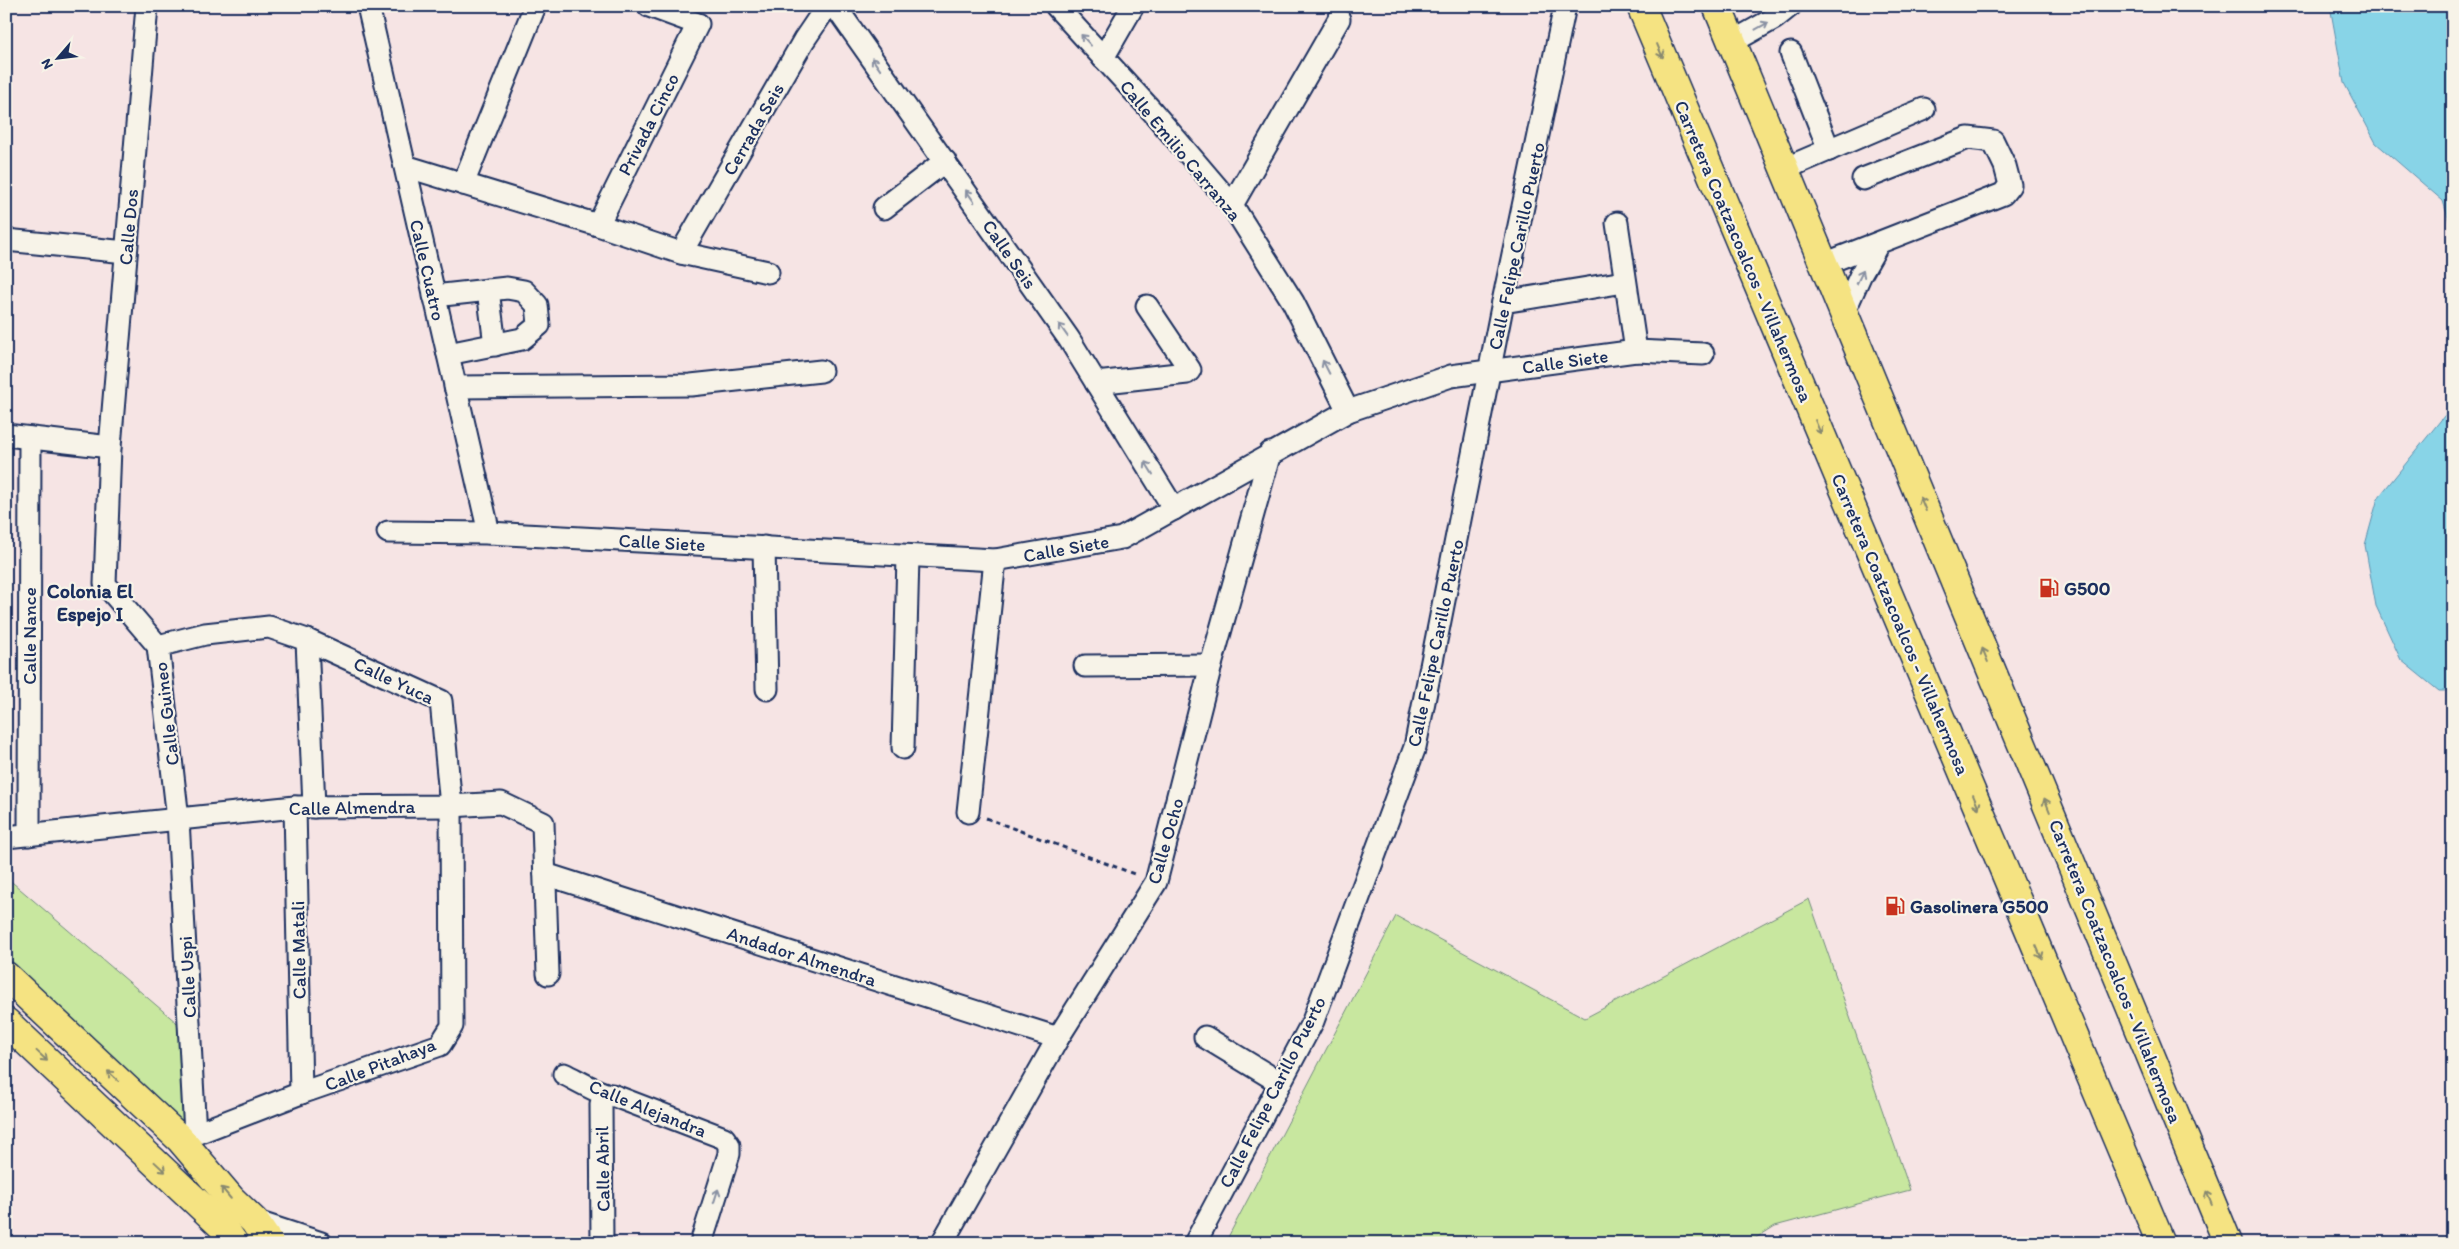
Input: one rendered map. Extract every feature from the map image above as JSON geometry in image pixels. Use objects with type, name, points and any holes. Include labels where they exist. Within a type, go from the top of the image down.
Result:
[{"type":"main road","name":"Carretera Coatzacoalcos - Villahermosa","points":[[1641,6],[2161,1243]]},
{"type":"main road","name":"Carretera Coatzacoalcos - Villahermosa","points":[[1717,6],[2228,1243]]},
{"type":"main road","points":[[6,976],[187,1137],[232,1200],[261,1232]]},
{"type":"main road","points":[[6,1022],[221,1225],[234,1243]]},
{"type":"street","name":"Calle Dos","points":[[110,448],[147,6]]},
{"type":"street","name":"Calle Cuatro","points":[[368,6],[489,533]]},
{"type":"street","points":[[463,184],[535,6]]},
{"type":"street","name":"Privada Cinco","points":[[598,225],[698,24],[649,6]]},
{"type":"street","name":"Cerrada Seis","points":[[682,254],[804,40],[827,6]]},
{"type":"street","name":"Calle Seis","points":[[835,6],[1069,339],[1174,509]]},
{"type":"street","name":"Calle Emilio Carranza","points":[[1056,6],[1152,111],[1232,205],[1293,302],[1348,410]]},
{"type":"street","points":[[1103,58],[1133,6]]},
{"type":"street","name":"Calle Felipe Carillo Puerto","points":[[1195,1243],[1313,1021],[1416,747],[1503,302],[1565,6]]},
{"type":"street","points":[[1732,42],[1775,18],[1790,6]]},
{"type":"street","points":[[1232,205],[1339,19]]},
{"type":"street","points":[[1791,53],[1829,150]]},
{"type":"street","points":[[1784,169],[1924,109]]},
{"type":"street","points":[[1824,264],[2003,194],[2010,185],[2005,166],[1993,141],[1968,138],[1862,179]]},
{"type":"street","points":[[884,208],[945,161]]},
{"type":"street","points":[[405,166],[598,225],[682,254],[768,272]]},
{"type":"street","points":[[1617,223],[1624,282],[1636,351]]},
{"type":"street","points":[[6,240],[126,252]]},
{"type":"street","points":[[1844,312],[1861,274],[1878,244]]},
{"type":"street","points":[[1503,302],[1624,282]]},
{"type":"street","points":[[434,296],[507,288],[524,291],[537,305],[539,325],[522,340],[448,354]]},
{"type":"street","points":[[488,290],[495,345]]},
{"type":"street","points":[[1096,383],[1187,373],[1190,370],[1147,306]]},
{"type":"street","name":"Calle Siete","points":[[388,532],[489,533],[764,547],[908,557],[995,560],[1122,538],[1348,410],[1451,376],[1636,351],[1703,354]]},
{"type":"street","points":[[455,387],[692,385],[821,371]]},
{"type":"street","points":[[6,435],[110,448]]},
{"type":"street","name":"Calle Nance","points":[[29,835],[30,438]]},
{"type":"street","name":"Calle Guineo","points":[[110,448],[105,584],[158,646],[178,819]]},
{"type":"street","name":"Calle Ocho","points":[[942,1243],[1058,1038],[1156,882],[1211,666],[1270,453]]},
{"type":"street","points":[[764,547],[767,689]]},
{"type":"street","points":[[903,748],[908,557]]},
{"type":"street","points":[[968,812],[995,560]]},
{"type":"street","points":[[158,646],[205,634],[269,627],[307,640]]},
{"type":"street","name":"Calle Yuca","points":[[307,640],[441,701],[451,806]]},
{"type":"street","name":"Calle Matali","points":[[301,1093],[307,640]]},
{"type":"street","points":[[1085,666],[1211,666]]},
{"type":"street","name":"Calle Almendra","points":[[6,837],[304,807],[451,806],[501,803],[543,823],[548,974]]},
{"type":"street","name":"Calle Pitahaya","points":[[187,1137],[301,1093],[440,1045],[452,1026],[451,806]]},
{"type":"street","name":"Calle Uspi","points":[[178,819],[187,1137]]},
{"type":"street","name":"Andador Almendra","points":[[545,874],[1058,1038]]},
{"type":"street","points":[[1205,1037],[1279,1082]]},
{"type":"street","name":"Calle Alejandra","points":[[564,1074],[591,1086],[604,1095],[612,1095],[724,1138],[729,1145],[729,1154],[701,1243]]},
{"type":"street","name":"Calle Abril","points":[[602,1243],[601,1104],[604,1095]]},
{"type":"street","points":[[261,1232],[321,1243]]},
{"type":"path","points":[[968,812],[1156,882]]},
{"type":"green space","points":[[6,877],[190,1034],[195,1134],[6,976]]},
{"type":"green space","points":[[1809,899],[1910,1190],[1775,1226],[1748,1243],[1225,1243],[1396,916],[1585,1018]]},
{"type":"water","points":[[2330,6],[2453,6],[2453,234],[2443,201],[2376,143],[2344,83]]},
{"type":"water","points":[[2453,405],[2453,691],[2439,691],[2401,660],[2376,606],[2365,545],[2378,498]]},
{"type":"place","name":"G500","points":[[2049,588]]},
{"type":"place","name":"Gasolinera G500","points":[[1895,906]]},
{"type":"district","name":"Colonia El Espejo I","points":[[90,602]]}]
